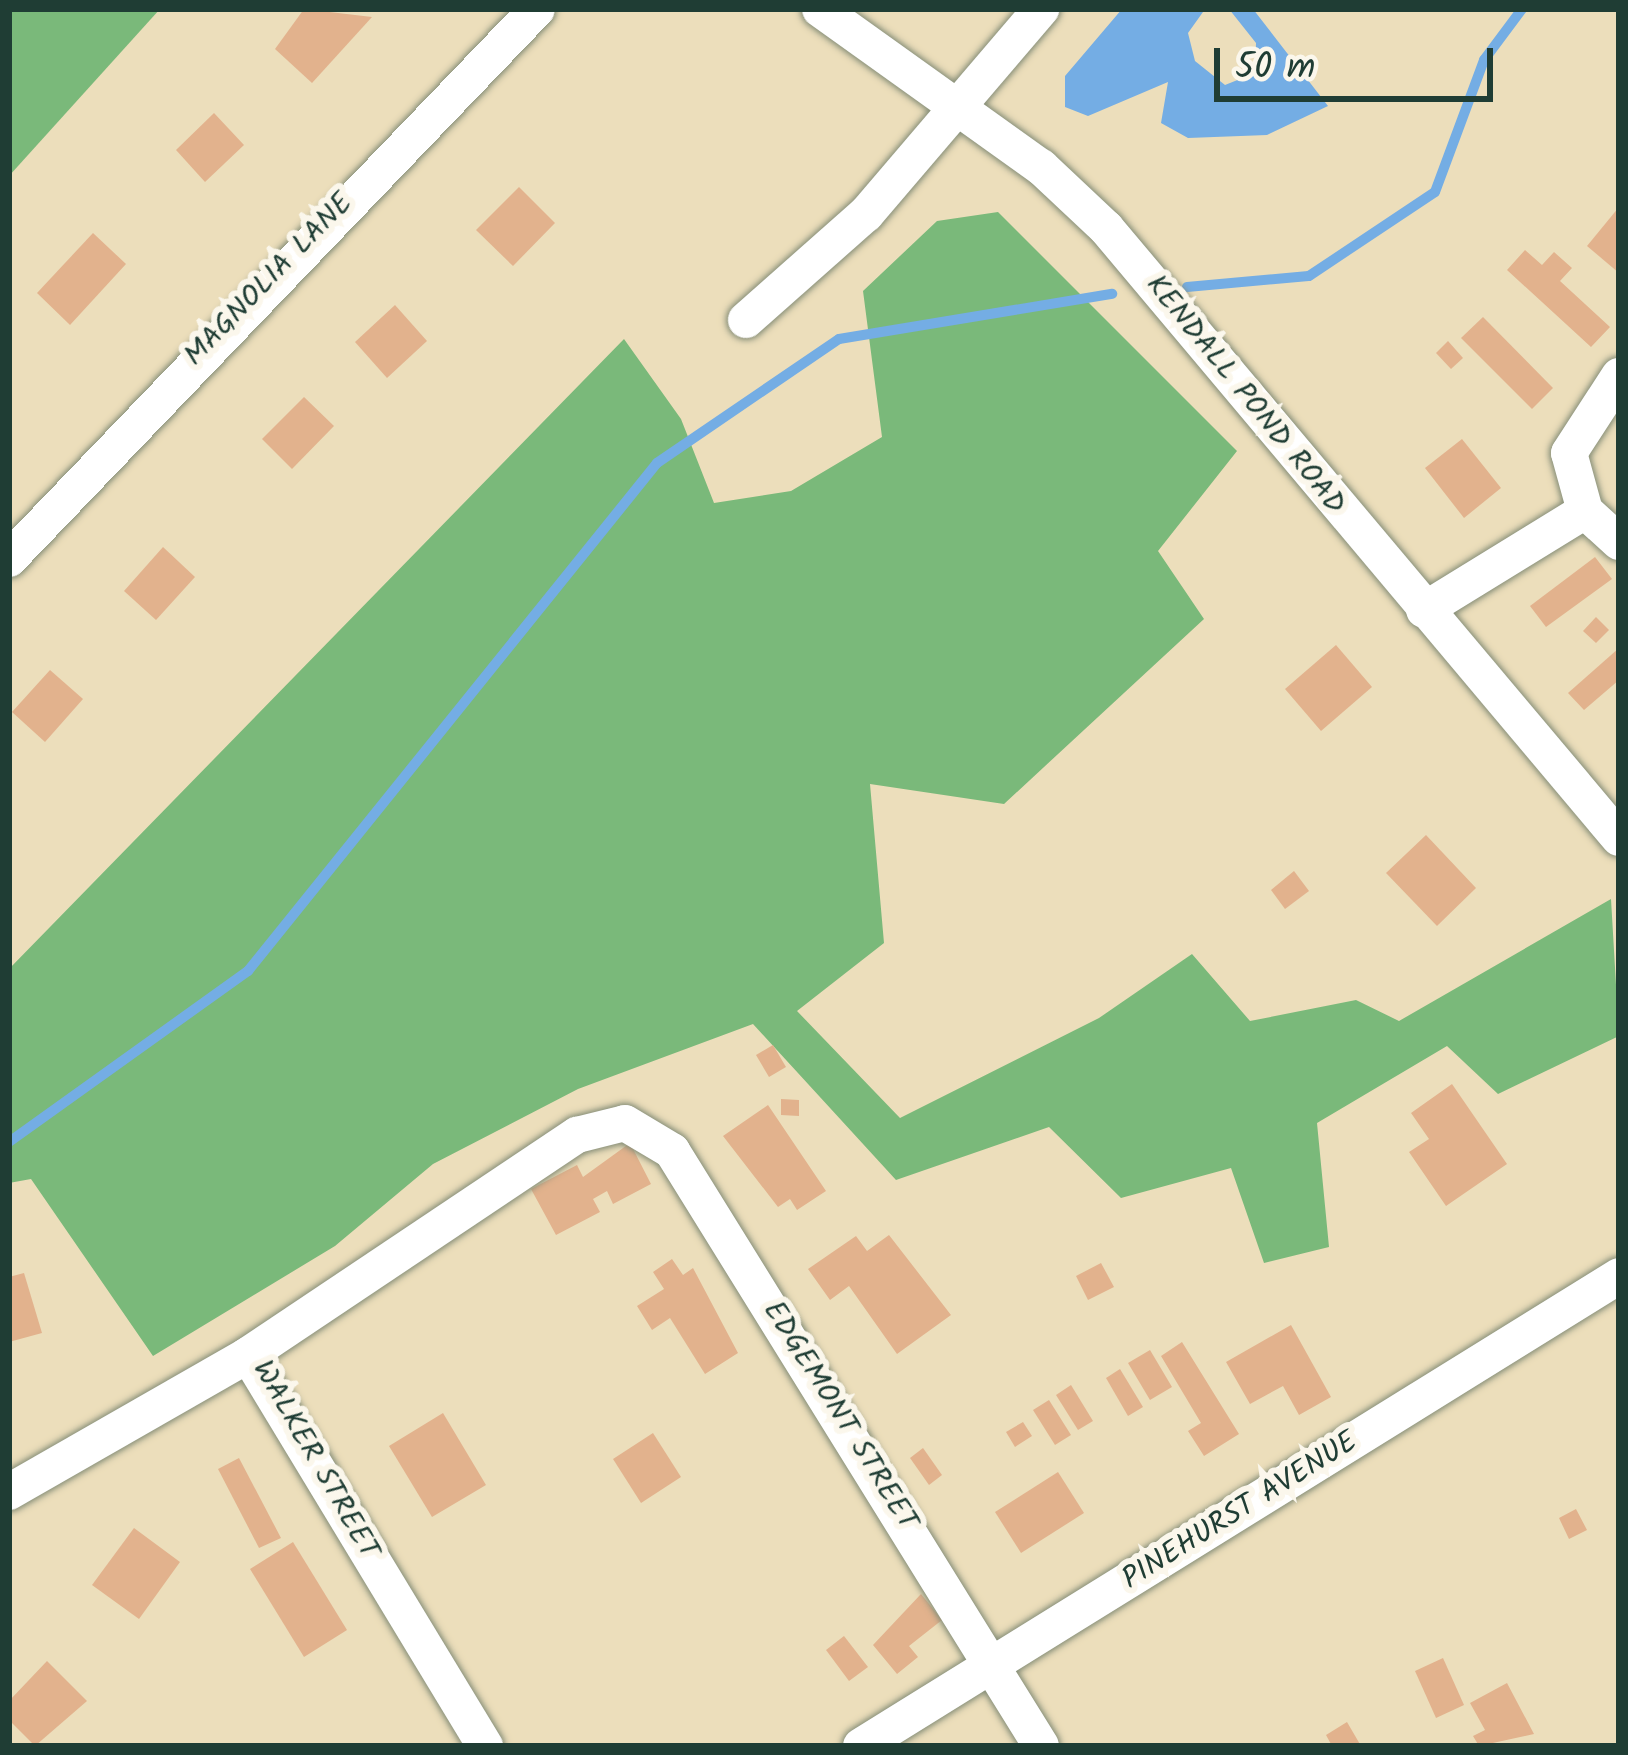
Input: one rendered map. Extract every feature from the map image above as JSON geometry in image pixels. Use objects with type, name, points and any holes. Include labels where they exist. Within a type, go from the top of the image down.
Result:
[{"type":"street","name":"MAGNOLIA LANE","points":[[9,559],[537,9]]},
{"type":"street","name":"KENDALL POND ROAD","points":[[820,9],[960,106],[1106,228],[1619,838]]},
{"type":"street","points":[[746,320],[866,214],[1041,9]]},
{"type":"street","points":[[1619,376],[1570,453],[1585,511],[1619,542]]},
{"type":"street","points":[[1424,610],[1585,511]]},
{"type":"street","name":"WALKER STREET","points":[[484,1746],[248,1355],[609,1124]]},
{"type":"street","name":"EDGEMONT STREET","points":[[609,1124],[641,1127],[672,1151],[996,1663],[1041,1746]]},
{"type":"street","name":"PINEHURST AVENUE","points":[[861,1746],[1619,1276]]},
{"type":"street","points":[[9,1492],[248,1355]]},
{"type":"green space","points":[[9,9],[160,9],[9,176]]},
{"type":"green space","points":[[998,212],[1237,451],[1158,551],[1204,619],[1004,804],[870,784],[884,943],[797,1011],[900,1118],[1099,1018],[1192,954],[1250,1021],[1356,1000],[1399,1021],[1611,899],[1619,1036],[1498,1094],[1447,1046],[1317,1123],[1329,1247],[1264,1263],[1231,1168],[1121,1198],[1049,1127],[896,1180],[753,1024],[578,1089],[433,1164],[335,1246],[153,1356],[31,1179],[9,1183],[9,969],[624,339],[681,419],[714,503],[791,491],[882,437],[863,291],[937,221]]},
{"type":"water","points":[[1122,9],[1226,9],[1203,12],[1188,33],[1195,61],[1225,85],[1255,73],[1256,43],[1229,9],[1253,9],[1328,106],[1267,135],[1188,138],[1161,123],[1168,82],[1088,116],[1065,107],[1065,76]]},
{"type":"building","points":[[304,9],[372,17],[312,83],[275,49]]},
{"type":"building","points":[[214,113],[244,145],[205,182],[176,150]]},
{"type":"building","points":[[519,187],[555,223],[513,266],[476,230]]},
{"type":"building","points":[[1619,207],[1619,273],[1587,246]]},
{"type":"building","points":[[93,233],[126,264],[70,325],[37,293]]},
{"type":"building","points":[[1525,250],[1542,265],[1554,252],[1572,268],[1560,281],[1610,327],[1591,347],[1507,270]]},
{"type":"building","points":[[395,305],[427,341],[387,378],[355,342]]},
{"type":"building","points":[[1483,317],[1553,388],[1532,409],[1461,338]]},
{"type":"building","points":[[1448,341],[1463,358],[1451,369],[1436,353]]},
{"type":"building","points":[[304,397],[334,426],[292,469],[262,439]]},
{"type":"building","points":[[1462,439],[1501,488],[1464,518],[1425,468]]},
{"type":"building","points":[[163,547],[195,577],[156,620],[124,591]]},
{"type":"building","points":[[1595,557],[1612,579],[1546,627],[1530,606]]},
{"type":"building","points":[[1596,617],[1609,630],[1596,643],[1583,631]]},
{"type":"building","points":[[1336,645],[1372,687],[1321,731],[1285,689]]},
{"type":"building","points":[[1619,648],[1619,680],[1584,710],[1568,693]]},
{"type":"building","points":[[50,670],[83,699],[45,742],[12,712]]},
{"type":"building","points":[[1426,835],[1476,888],[1437,926],[1386,873]]},
{"type":"building","points":[[1294,871],[1309,891],[1285,909],[1271,890]]},
{"type":"building","points":[[773,1045],[786,1067],[769,1077],[756,1055]]},
{"type":"building","points":[[1452,1084],[1507,1164],[1446,1206],[1409,1152],[1429,1139],[1411,1113]]},
{"type":"building","points":[[781,1099],[799,1100],[799,1116],[781,1115]]},
{"type":"building","points":[[768,1105],[826,1191],[797,1210],[790,1199],[778,1207],[723,1136]]},
{"type":"building","points":[[630,1143],[651,1184],[613,1204],[607,1191],[593,1199],[600,1212],[556,1235],[531,1189],[577,1165],[583,1177]]},
{"type":"building","points":[[889,1235],[951,1315],[897,1354],[849,1286],[830,1300],[808,1269],[856,1236],[867,1251]]},
{"type":"building","points":[[672,1259],[683,1275],[693,1268],[738,1353],[705,1374],[670,1318],[652,1330],[637,1306],[664,1289],[653,1272]]},
{"type":"building","points":[[1101,1263],[1114,1287],[1088,1300],[1076,1276]]},
{"type":"building","points":[[24,1273],[42,1333],[9,1342],[9,1277]]},
{"type":"building","points":[[1291,1325],[1331,1397],[1299,1415],[1283,1386],[1250,1404],[1226,1362]]},
{"type":"building","points":[[1182,1342],[1239,1434],[1204,1456],[1188,1431],[1201,1423],[1161,1356]]},
{"type":"building","points":[[1150,1350],[1172,1387],[1150,1400],[1128,1363]]},
{"type":"building","points":[[1120,1369],[1143,1407],[1128,1416],[1106,1378]]},
{"type":"building","points":[[1071,1385],[1093,1421],[1078,1430],[1056,1395]]},
{"type":"building","points":[[1049,1400],[1071,1435],[1055,1445],[1033,1410]]},
{"type":"building","points":[[443,1413],[486,1485],[432,1517],[389,1446]]},
{"type":"building","points":[[1023,1422],[1032,1436],[1015,1447],[1006,1432]]},
{"type":"building","points":[[653,1433],[681,1477],[641,1503],[613,1459]]},
{"type":"building","points":[[923,1448],[942,1475],[929,1485],[910,1458]]},
{"type":"building","points":[[239,1458],[281,1538],[259,1548],[218,1469]]},
{"type":"building","points":[[1058,1472],[1084,1513],[1021,1553],[995,1512]]},
{"type":"building","points":[[1576,1509],[1587,1530],[1569,1539],[1559,1518]]},
{"type":"building","points":[[134,1528],[180,1562],[139,1619],[92,1585]]},
{"type":"building","points":[[293,1542],[347,1630],[304,1657],[250,1569]]},
{"type":"building","points":[[921,1594],[942,1620],[909,1646],[918,1657],[897,1674],[873,1645]]},
{"type":"building","points":[[844,1636],[868,1667],[849,1681],[826,1650]]},
{"type":"building","points":[[1443,1658],[1464,1705],[1436,1718],[1415,1671]]},
{"type":"building","points":[[47,1661],[87,1701],[35,1746],[9,1720],[9,1701]]},
{"type":"building","points":[[1507,1683],[1534,1734],[1479,1746],[1473,1736],[1485,1730],[1470,1703]]},
{"type":"building","points":[[1347,1722],[1361,1746],[1332,1746],[1326,1735]]},
{"type":"waterway","points":[[1187,287],[1309,276],[1435,192],[1484,60],[1522,9]]},
{"type":"waterway","points":[[9,1142],[248,971],[657,463],[839,339],[1112,294]]}]
